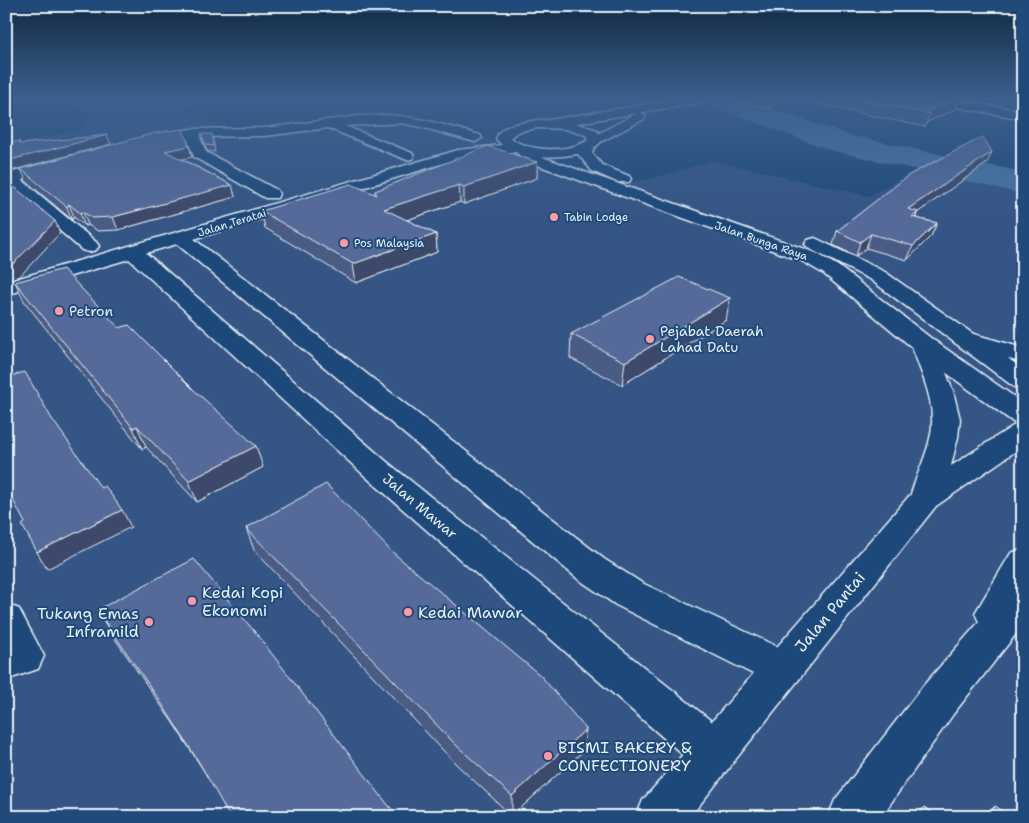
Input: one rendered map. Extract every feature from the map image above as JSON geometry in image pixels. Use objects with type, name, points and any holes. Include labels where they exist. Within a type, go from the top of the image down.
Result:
[{"type":"street","points":[[139,143],[161,137]]},
{"type":"street","points":[[193,137],[199,154],[271,194]]},
{"type":"street","points":[[362,137],[407,156]]},
{"type":"street","name":"Jalan Teratai","points":[[183,228],[271,194],[479,137]]},
{"type":"street","points":[[503,137],[507,144],[518,149]]},
{"type":"street","points":[[591,144],[594,137]]},
{"type":"street","points":[[591,144],[602,137]]},
{"type":"street","name":"Jalan Teratai","points":[[6,289],[121,246],[463,153],[518,149],[553,152],[591,144]]},
{"type":"street","name":"Jalan Bunga Raya","points":[[591,144],[584,152],[597,168],[616,177],[821,246],[846,258],[878,276],[1023,381]]},
{"type":"street","name":"Jalan Bunga Raya","points":[[518,149],[529,157],[545,163],[809,257],[831,270],[923,344],[1023,416]]},
{"type":"street","points":[[8,179],[75,160]]},
{"type":"street","points":[[8,179],[89,246]]},
{"type":"street","points":[[183,228],[206,258],[591,569],[628,594],[783,669]]},
{"type":"street","name":"Jalan Teratai","points":[[70,251],[89,246],[121,246]]},
{"type":"street","name":"Jalan Mawar","points":[[121,246],[160,275],[376,469],[714,752]]},
{"type":"street","points":[[160,275],[158,269],[173,258],[191,256],[206,258]]},
{"type":"street","points":[[963,338],[1023,356]]},
{"type":"street","points":[[923,344],[939,390],[946,419],[941,447],[925,498]]},
{"type":"street","name":"Jalan Pantai","points":[[660,817],[925,498],[1023,432]]},
{"type":"street","points":[[959,676],[1023,562]]},
{"type":"street","points":[[852,817],[939,699],[1023,597]]},
{"type":"street","points":[[6,620],[15,659]]},
{"type":"shaded area","points":[[43,137],[483,137],[607,187],[649,179],[714,161],[869,196],[924,165],[1023,186],[1023,331],[1014,332],[1014,340],[1010,348],[1023,351],[1023,817],[6,817],[6,146]]},
{"type":"building","points":[[98,137],[6,161],[6,144],[19,141],[20,144]]},
{"type":"building","points":[[139,137],[186,137],[189,146],[165,151],[232,185],[113,217],[92,218],[83,212],[80,213],[69,204],[67,207],[21,169]]},
{"type":"building","points":[[203,137],[213,137],[214,146],[206,145]]},
{"type":"building","points":[[982,137],[992,152],[908,209],[918,212],[912,217],[937,223],[913,246],[871,234],[860,242],[837,231],[909,175]]},
{"type":"building","points":[[488,146],[537,162],[464,187],[459,185],[384,209],[436,234],[353,264],[261,211],[351,184],[377,195],[375,191]]},
{"type":"building","points":[[6,180],[55,221],[14,263],[6,265]]},
{"type":"building","points":[[63,269],[119,328],[129,325],[194,390],[256,446],[189,481],[137,426],[133,428],[15,282]]},
{"type":"building","points":[[679,277],[730,298],[625,362],[571,334]]},
{"type":"building","points":[[25,372],[52,419],[101,488],[105,486],[122,510],[37,552],[22,525],[25,523],[6,486],[6,377]]},
{"type":"building","points":[[326,484],[391,551],[541,676],[586,729],[512,796],[455,744],[246,528]]},
{"type":"building","points":[[194,559],[259,637],[398,817],[230,817],[200,764],[160,701],[97,610]]},
{"type":"building","points":[[995,806],[1011,817],[990,817]]},
{"type":"building","points":[[924,807],[938,817],[919,817]]},
{"type":"waterway","points":[[825,137],[841,143],[1023,183]]},
{"type":"place","name":"Tabin Lodge","points":[[554,217]]},
{"type":"place","name":"Pos Malaysia","points":[[344,243]]},
{"type":"place","name":"Petron","points":[[59,311]]},
{"type":"place","name":"Pejabat Daerah Lahad Datu","points":[[650,339]]},
{"type":"place","name":"Kedai Kopi Ekonomi","points":[[192,601]]},
{"type":"place","name":"Kedai Mawar","points":[[408,612]]},
{"type":"place","name":"Tukang Emas Inframild","points":[[149,622]]},
{"type":"place","name":"BISMI BAKERY & CONFECTIONERY","points":[[548,756]]}]
